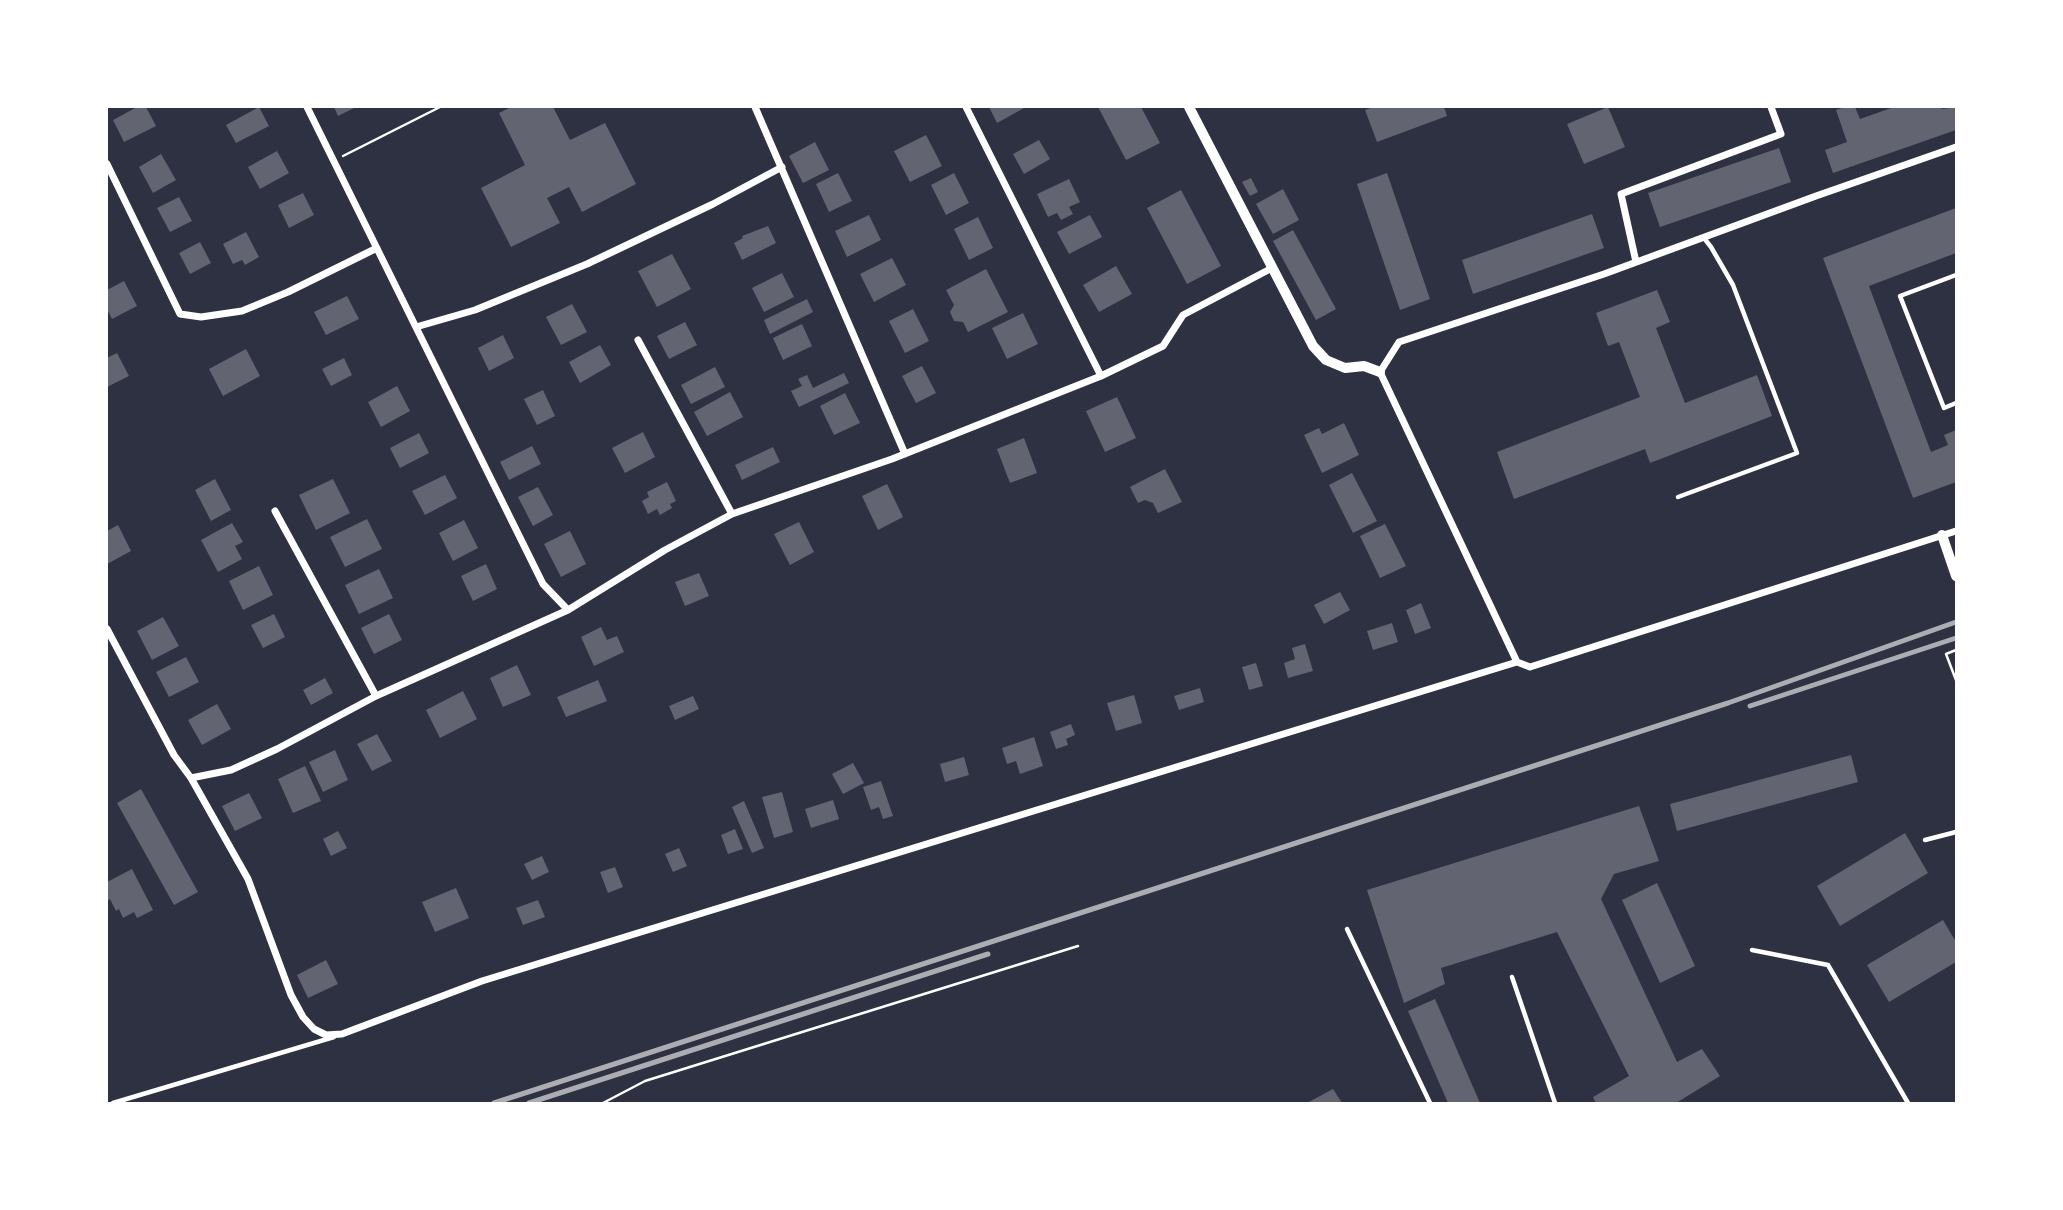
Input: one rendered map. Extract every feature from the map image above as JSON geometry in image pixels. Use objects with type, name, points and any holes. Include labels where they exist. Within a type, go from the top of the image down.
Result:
[{"type":"street","points":[[307,107],[543,584],[568,610]]},
{"type":"street","points":[[755,107],[905,454]]},
{"type":"street","points":[[966,107],[1101,376]]},
{"type":"street","points":[[1189,107],[1313,346],[1325,360],[1345,368],[1364,366],[1380,372],[1517,662]]},
{"type":"street","points":[[1636,262],[1622,194],[1782,134],[1771,107]]},
{"type":"street","points":[[1380,372],[1399,342],[1636,262],[1956,147]]},
{"type":"street","points":[[107,164],[180,314],[201,317],[242,311],[288,292],[377,248]]},
{"type":"street","points":[[416,327],[475,310],[587,264],[713,204],[782,167]]},
{"type":"street","points":[[191,778],[231,770],[266,755],[376,696],[568,610],[665,550],[732,514],[905,454],[1101,376],[1163,346],[1184,315],[1272,268]]},
{"type":"street","points":[[638,340],[732,514]]},
{"type":"street","points":[[275,511],[376,696]]},
{"type":"street","points":[[107,629],[174,755],[191,778],[248,879],[291,995],[303,1017],[314,1029],[326,1035],[342,1034],[482,981],[1517,662],[1530,667],[1956,531]]},
{"type":"street","points":[[1942,535],[1956,576]]},
{"type":"lane","points":[[1678,497],[1797,453],[1733,285],[1703,237]]},
{"type":"lane","points":[[1956,275],[1900,296],[1944,408],[1956,404]]},
{"type":"lane","points":[[1925,840],[1956,832]]},
{"type":"lane","points":[[1347,929],[1430,1103]]},
{"type":"lane","points":[[1752,950],[1828,965],[1908,1103]]},
{"type":"lane","points":[[1512,977],[1555,1103]]},
{"type":"lane","points":[[113,1103],[342,1034]]},
{"type":"path","points":[[334,161],[440,107]]},
{"type":"path","points":[[1956,650],[1946,654],[1956,680]]},
{"type":"path","points":[[603,1103],[645,1081],[1078,946]]},
{"type":"building","points":[[137,107],[146,107],[156,126],[124,142],[113,120]]},
{"type":"building","points":[[259,107],[269,126],[236,143],[226,125]]},
{"type":"building","points":[[334,107],[356,107],[338,116]]},
{"type":"building","points":[[511,107],[553,107],[570,140],[605,123],[636,184],[582,212],[569,187],[547,198],[560,223],[511,247],[481,188],[525,165],[499,113]]},
{"type":"building","points":[[989,107],[1026,107],[997,123]]},
{"type":"building","points":[[1098,107],[1141,107],[1160,143],[1126,160]]},
{"type":"building","points":[[1373,107],[1444,107],[1447,116],[1377,142],[1365,110]]},
{"type":"building","points":[[1608,107],[1625,147],[1584,164],[1567,124]]},
{"type":"building","points":[[1855,107],[1860,119],[1894,107],[1956,107],[1956,130],[1833,173],[1825,150],[1847,142],[1836,110]]},
{"type":"building","points":[[926,135],[942,166],[910,182],[894,151]]},
{"type":"building","points":[[1039,140],[1050,159],[1024,174],[1013,154]]},
{"type":"building","points":[[815,142],[829,170],[803,183],[789,156]]},
{"type":"building","points":[[1779,148],[1791,182],[1660,227],[1648,193]]},
{"type":"building","points":[[277,151],[289,173],[260,189],[248,167]]},
{"type":"building","points":[[161,154],[176,180],[153,193],[139,167]]},
{"type":"building","points":[[838,173],[852,201],[829,212],[816,184]]},
{"type":"building","points":[[954,173],[969,203],[946,215],[931,185]]},
{"type":"building","points":[[1387,173],[1430,299],[1400,310],[1357,184]]},
{"type":"building","points":[[1251,178],[1258,192],[1250,196],[1242,182]]},
{"type":"building","points":[[1069,179],[1080,202],[1069,207],[1073,214],[1061,220],[1057,213],[1048,217],[1037,194]]},
{"type":"building","points":[[1283,189],[1299,220],[1273,234],[1256,204]]},
{"type":"building","points":[[1181,190],[1221,266],[1187,284],[1147,208]]},
{"type":"building","points":[[303,193],[314,215],[289,228],[278,205]]},
{"type":"building","points":[[179,197],[192,221],[170,232],[157,208]]},
{"type":"building","points":[[1956,208],[1956,253],[1869,286],[1931,452],[1948,445],[1944,435],[1956,430],[1956,482],[1913,498],[1823,258]]},
{"type":"building","points":[[1592,214],[1604,248],[1473,294],[1462,260]]},
{"type":"building","points":[[869,215],[881,240],[847,257],[835,231]]},
{"type":"building","points":[[1090,215],[1102,237],[1069,254],[1057,232]]},
{"type":"building","points":[[978,217],[993,248],[969,260],[954,229]]},
{"type":"building","points":[[768,226],[776,243],[742,260],[734,243],[743,238],[742,236]]},
{"type":"building","points":[[1293,230],[1336,309],[1316,320],[1273,241]]},
{"type":"building","points":[[246,232],[259,257],[245,265],[242,260],[233,264],[223,244]]},
{"type":"building","points":[[200,242],[211,263],[190,274],[179,253]]},
{"type":"building","points":[[672,254],[691,289],[657,307],[638,271]]},
{"type":"building","points":[[892,258],[906,285],[874,302],[860,274]]},
{"type":"building","points":[[1116,266],[1132,294],[1099,312],[1083,285]]},
{"type":"building","points":[[986,269],[1008,312],[968,332],[963,322],[954,321],[950,312],[954,305],[946,290]]},
{"type":"building","points":[[782,273],[794,297],[764,312],[752,288]]},
{"type":"building","points":[[124,281],[137,306],[112,319],[107,309],[107,290]]},
{"type":"building","points":[[1657,290],[1670,322],[1656,328],[1685,403],[1757,375],[1772,416],[1650,463],[1645,449],[1514,499],[1497,452],[1640,397],[1619,342],[1608,346],[1596,313]]},
{"type":"building","points":[[347,296],[359,319],[326,335],[314,312]]},
{"type":"building","points":[[807,299],[813,312],[770,334],[764,320]]},
{"type":"building","points":[[572,304],[587,332],[561,345],[546,317]]},
{"type":"building","points":[[913,309],[929,341],[905,353],[889,321]]},
{"type":"building","points":[[1023,313],[1038,344],[1007,359],[992,328]]},
{"type":"building","points":[[685,322],[697,345],[669,359],[657,336]]},
{"type":"building","points":[[802,324],[812,346],[783,360],[773,338]]},
{"type":"building","points":[[503,335],[514,358],[489,371],[478,348]]},
{"type":"building","points":[[600,345],[611,365],[580,383],[569,362]]},
{"type":"building","points":[[246,349],[260,376],[223,396],[209,369]]},
{"type":"building","points":[[117,353],[129,376],[107,387],[107,358]]},
{"type":"building","points":[[344,358],[352,375],[331,386],[322,369]]},
{"type":"building","points":[[922,366],[936,393],[916,403],[902,376]]},
{"type":"building","points":[[715,367],[725,387],[691,404],[681,385]]},
{"type":"building","points":[[844,373],[849,383],[799,407],[791,391],[802,386],[798,379],[807,375],[813,388]]},
{"type":"building","points":[[397,386],[410,411],[381,427],[368,402]]},
{"type":"building","points":[[543,390],[555,416],[537,425],[524,399]]},
{"type":"building","points":[[730,392],[743,417],[707,436],[694,412]]},
{"type":"building","points":[[845,393],[860,423],[834,435],[820,406]]},
{"type":"building","points":[[1117,397],[1136,438],[1105,452],[1086,411]]},
{"type":"building","points":[[1344,423],[1359,455],[1322,473],[1304,435],[1319,428],[1322,434]]},
{"type":"building","points":[[643,432],[655,457],[625,473],[612,448]]},
{"type":"building","points":[[419,433],[429,453],[400,468],[390,448]]},
{"type":"building","points":[[1024,438],[1037,473],[1010,483],[997,449]]},
{"type":"building","points":[[532,446],[541,464],[509,480],[500,462]]},
{"type":"building","points":[[773,447],[780,462],[742,480],[735,465]]},
{"type":"building","points":[[1165,469],[1182,502],[1158,513],[1153,503],[1145,500],[1138,503],[1130,487]]},
{"type":"building","points":[[1352,473],[1377,521],[1353,533],[1329,485]]},
{"type":"building","points":[[445,475],[457,498],[425,515],[412,491]]},
{"type":"building","points":[[215,479],[231,510],[211,521],[195,490]]},
{"type":"building","points":[[333,479],[350,513],[316,530],[299,495]]},
{"type":"building","points":[[667,482],[676,501],[670,504],[672,508],[660,515],[657,509],[648,514],[642,501],[649,497],[647,492]]},
{"type":"building","points":[[887,484],[903,517],[878,530],[862,496]]},
{"type":"building","points":[[538,487],[553,515],[533,526],[518,497]]},
{"type":"building","points":[[367,519],[382,549],[345,567],[330,537]]},
{"type":"building","points":[[464,520],[478,548],[453,561],[439,533]]},
{"type":"building","points":[[799,522],[814,552],[790,565],[774,534]]},
{"type":"building","points":[[232,523],[243,542],[235,546],[242,559],[218,572],[201,540]]},
{"type":"building","points":[[1385,524],[1406,566],[1380,578],[1360,536]]},
{"type":"building","points":[[118,525],[131,551],[107,564],[107,531]]},
{"type":"building","points":[[570,531],[586,564],[561,577],[544,544]]},
{"type":"building","points":[[486,564],[497,589],[473,601],[461,576]]},
{"type":"building","points":[[259,566],[273,595],[243,610],[229,581]]},
{"type":"building","points":[[379,569],[393,598],[359,614],[345,585]]},
{"type":"building","points":[[699,573],[709,596],[685,606],[675,582]]},
{"type":"building","points":[[1340,592],[1350,610],[1324,624],[1314,605]]},
{"type":"building","points":[[1421,603],[1431,628],[1415,634],[1406,610]]},
{"type":"building","points":[[274,614],[285,637],[263,648],[251,625]]},
{"type":"building","points":[[389,614],[402,640],[374,654],[361,628]]},
{"type":"building","points":[[163,617],[179,646],[152,660],[137,631]]},
{"type":"building","points":[[1392,623],[1398,642],[1373,650],[1367,631]]},
{"type":"building","points":[[601,627],[607,640],[617,636],[624,652],[594,666],[581,637]]},
{"type":"building","points":[[1305,644],[1313,671],[1288,678],[1284,663],[1295,659],[1292,648]]},
{"type":"building","points":[[186,657],[199,682],[169,697],[156,672]]},
{"type":"building","points":[[1256,663],[1263,686],[1249,690],[1242,667]]},
{"type":"building","points":[[517,665],[531,695],[503,707],[490,678]]},
{"type":"building","points":[[325,678],[333,693],[311,705],[303,690]]},
{"type":"building","points":[[598,680],[607,701],[566,717],[557,697]]},
{"type":"building","points":[[1200,688],[1204,702],[1179,710],[1174,696]]},
{"type":"building","points":[[463,691],[477,719],[440,738],[426,710]]},
{"type":"building","points":[[1134,695],[1142,723],[1116,731],[1107,703]]},
{"type":"building","points":[[693,696],[699,709],[675,720],[669,706]]},
{"type":"building","points":[[217,704],[231,729],[202,745],[188,720]]},
{"type":"building","points":[[1071,724],[1075,735],[1066,739],[1068,745],[1056,749],[1050,732]]},
{"type":"building","points":[[377,734],[392,761],[372,771],[357,744]]},
{"type":"building","points":[[1034,737],[1043,766],[1020,774],[1016,761],[1007,764],[1002,748]]},
{"type":"building","points":[[335,750],[348,780],[323,792],[309,762]]},
{"type":"building","points":[[1851,755],[1858,782],[1677,831],[1670,804]]},
{"type":"building","points":[[964,757],[969,775],[945,782],[940,764]]},
{"type":"building","points":[[853,763],[864,783],[843,794],[832,774]]},
{"type":"building","points":[[305,766],[321,801],[293,813],[278,779]]},
{"type":"building","points":[[881,781],[893,816],[883,819],[879,807],[871,810],[863,787]]},
{"type":"building","points":[[141,789],[198,892],[174,905],[117,803]]},
{"type":"building","points":[[782,792],[793,832],[774,838],[762,797]]},
{"type":"building","points":[[249,793],[262,818],[235,831],[222,806]]},
{"type":"building","points":[[833,800],[839,819],[811,828],[805,809]]},
{"type":"building","points":[[744,801],[764,848],[752,853],[732,807]]},
{"type":"building","points":[[1639,806],[1659,861],[1614,874],[1601,899],[1677,1062],[1702,1049],[1720,1076],[1676,1103],[1596,1103],[1593,1097],[1629,1076],[1557,932],[1441,968],[1445,984],[1404,1003],[1367,890]]},
{"type":"building","points":[[735,829],[743,849],[728,854],[721,835]]},
{"type":"building","points":[[338,831],[347,848],[331,856],[323,839]]},
{"type":"building","points":[[1905,833],[1928,873],[1840,926],[1817,886]]},
{"type":"building","points":[[679,848],[687,866],[673,872],[665,854]]},
{"type":"building","points":[[542,856],[549,872],[532,880],[524,864]]},
{"type":"building","points":[[615,867],[623,887],[608,893],[600,872]]},
{"type":"building","points":[[132,869],[153,910],[137,918],[134,912],[123,918],[110,899],[107,901],[107,882]]},
{"type":"building","points":[[1657,883],[1695,966],[1660,983],[1622,900]]},
{"type":"building","points":[[456,888],[469,918],[435,932],[422,902]]},
{"type":"building","points":[[538,900],[545,917],[523,925],[516,908]]},
{"type":"building","points":[[1943,920],[1956,942],[1956,962],[1889,1002],[1867,965]]},
{"type":"building","points":[[326,960],[338,984],[308,998],[297,975]]},
{"type":"building","points":[[1435,999],[1480,1103],[1448,1103],[1408,1011]]},
{"type":"building","points":[[1333,1089],[1342,1103],[1307,1103]]},
{"type":"railway","points":[[494,1103],[1728,703],[1956,622]]},
{"type":"railway","points":[[1750,706],[1956,638]]},
{"type":"railway","points":[[529,1103],[988,954]]}]
